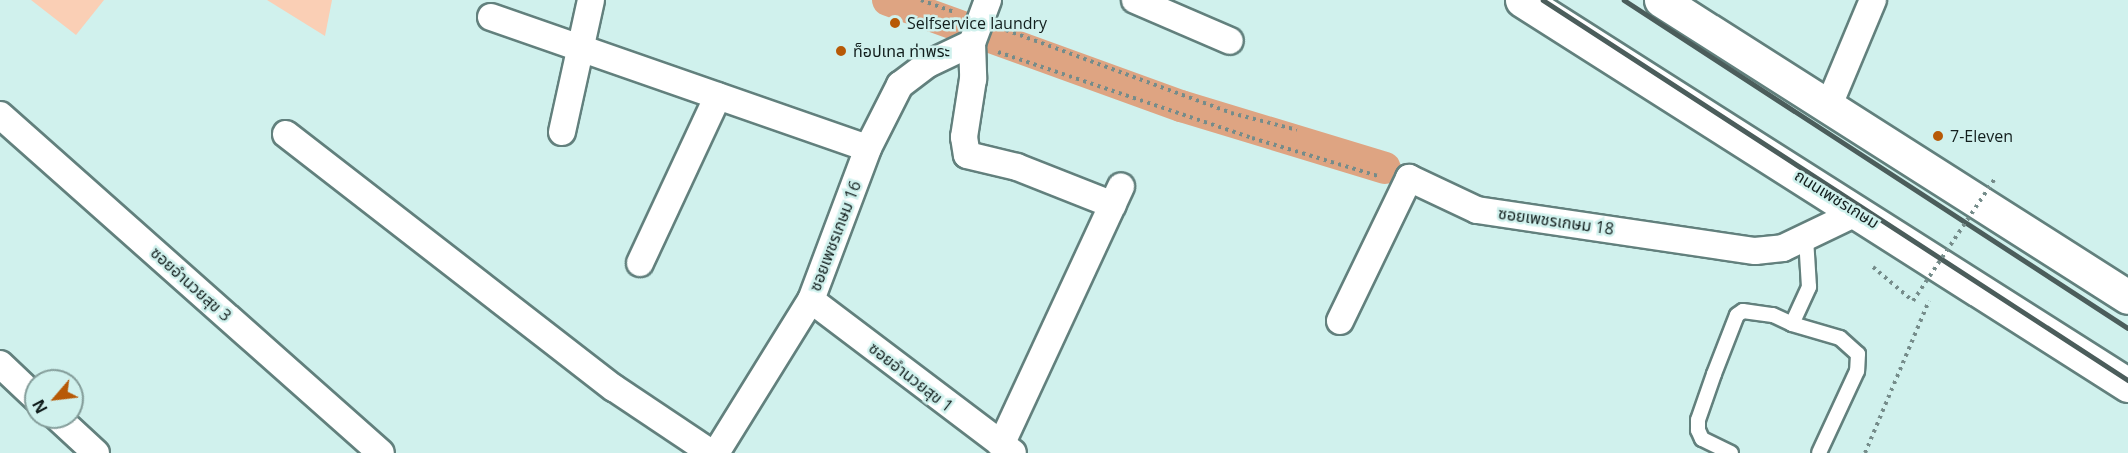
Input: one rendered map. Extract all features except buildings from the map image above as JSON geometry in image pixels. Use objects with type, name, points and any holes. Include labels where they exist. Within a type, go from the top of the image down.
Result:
[{"type":"main road","points":[[1661,0],[2128,297]]},
{"type":"main road","name":"ถนนเพชรเกษม","points":[[1530,5],[2128,385]]},
{"type":"street","points":[[562,132],[591,0]]},
{"type":"street","points":[[1135,0],[1230,41]]},
{"type":"street","points":[[1829,105],[1873,0]]},
{"type":"street","points":[[491,17],[868,148]]},
{"type":"street","points":[[978,26],[964,137],[967,155],[1117,196],[1007,449]]},
{"type":"street","name":"ซอยเพชรเกษม 16","points":[[716,453],[811,300],[868,148],[900,85],[978,26]]},
{"type":"street","points":[[640,263],[718,96]]},
{"type":"street","name":"ซอยอำนวยสุข 3","points":[[0,115],[381,453]]},
{"type":"street","points":[[286,134],[614,388],[711,453]]},
{"type":"street","points":[[1340,321],[1408,178]]},
{"type":"street","name":"ซอยเพชรเกษม 18","points":[[1408,178],[1477,210],[1651,236],[1773,251],[1858,212]]},
{"type":"street","name":"ซอยอำนวยสุข 1","points":[[811,300],[1007,449]]},
{"type":"street","points":[[0,364],[24,387]]},
{"type":"street","points":[[70,429],[96,453]]},
{"type":"lane","points":[[1792,324],[1809,287],[1806,237]]},
{"type":"lane","points":[[1731,453],[1702,439],[1698,420],[1737,315],[1753,310],[1840,338],[1858,354],[1857,371],[1820,453]]},
{"type":"path","points":[[921,0],[978,26],[1374,176],[1408,178]]},
{"type":"path","points":[[978,26],[1231,113],[1297,130]]},
{"type":"path","points":[[1873,267],[1913,301],[1994,180]]},
{"type":"path","points":[[1865,453],[1929,301]]},
{"type":"shaded area","points":[[31,0],[104,0],[76,35]]},
{"type":"shaded area","points":[[267,0],[332,0],[325,36]]},
{"type":"waterway","points":[[888,0],[1181,106],[1385,168]]},
{"type":"railway","points":[[1543,0],[2128,380]]},
{"type":"railway","points":[[1624,0],[2128,328]]},
{"type":"place","name":"Selfservice laundry","points":[[895,23]]},
{"type":"place","name":"ท็อปเทล ท่าพระ","points":[[841,51]]},
{"type":"place","name":"7-Eleven","points":[[1938,136]]}]
